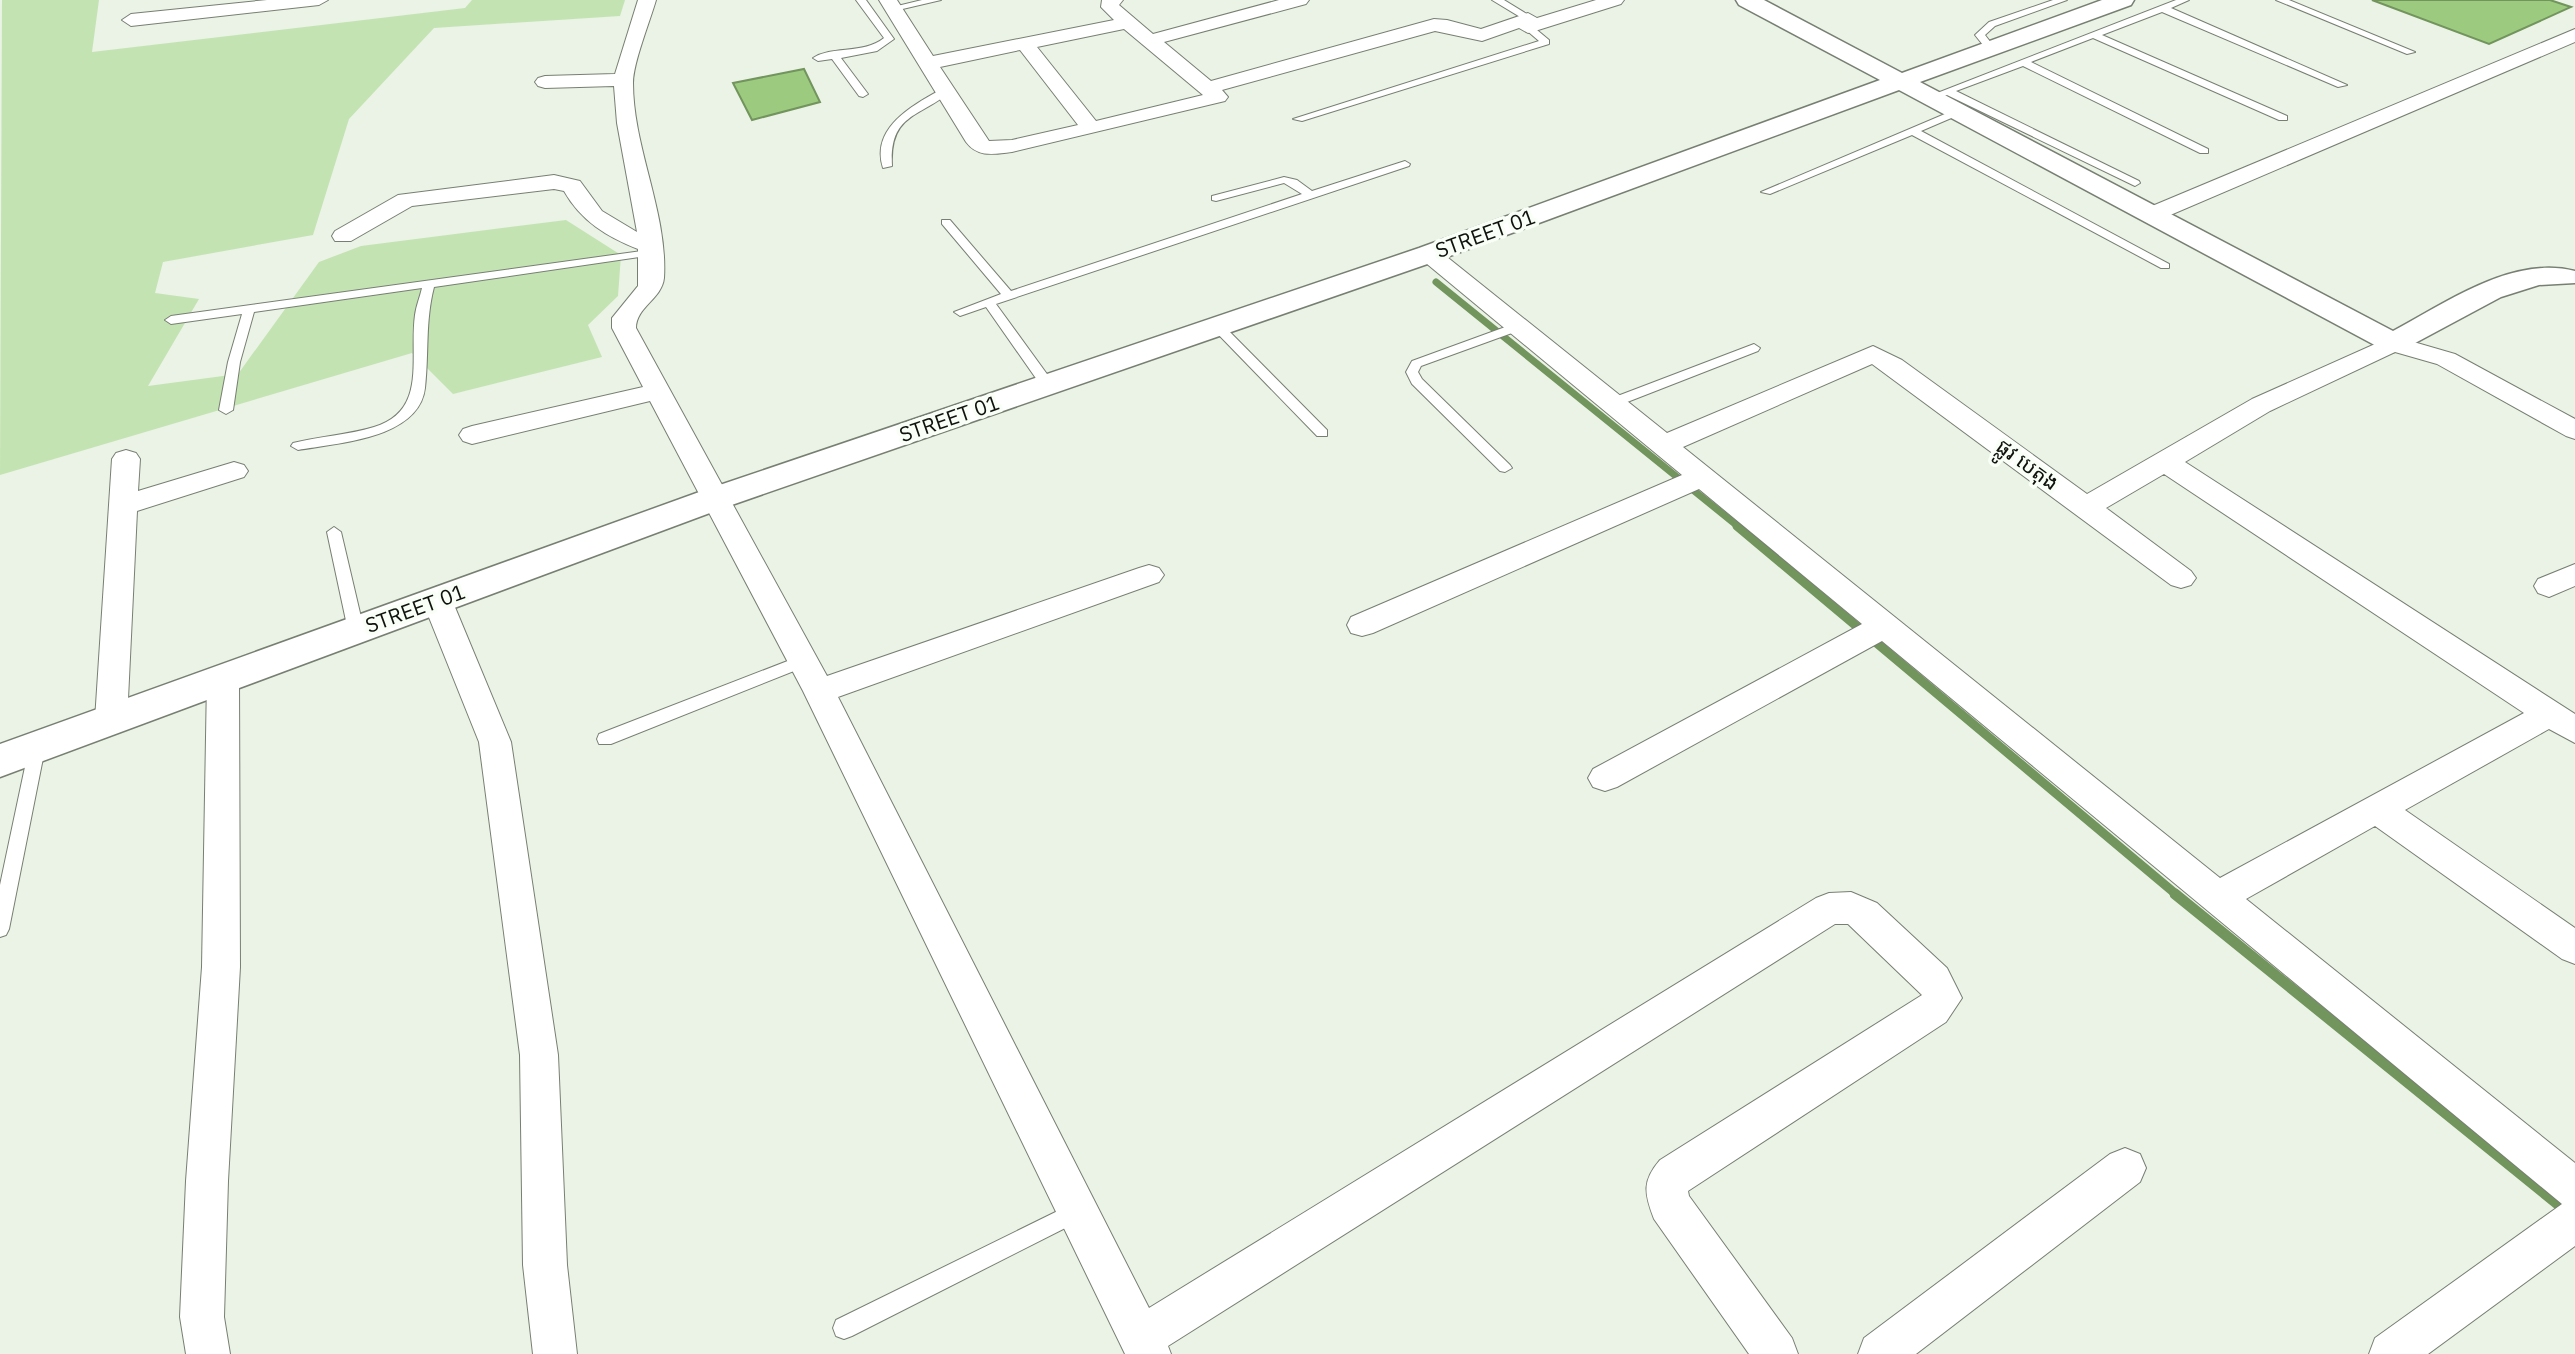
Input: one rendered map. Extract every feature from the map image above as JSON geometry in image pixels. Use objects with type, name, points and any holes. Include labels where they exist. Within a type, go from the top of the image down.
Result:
[{"type":"street","points":[[131,20],[192,6],[319,0]]},
{"type":"street","points":[[648,0],[623,80],[627,123],[648,226],[650,287],[628,311],[624,318],[625,328],[811,676],[1145,1346],[1829,909],[1851,908],[1864,914],[1934,979],[1944,998],[1933,1010],[1675,1174],[1666,1185],[1669,1204],[1776,1354]]},
{"type":"street","points":[[891,4],[977,142],[988,149],[1012,146],[1218,97],[1110,7],[1109,3],[1114,0]]},
{"type":"street","points":[[1151,40],[1300,0]]},
{"type":"street","points":[[1208,88],[1434,25],[1447,24],[1482,35],[1615,0]]},
{"type":"street","points":[[1747,0],[1899,80],[1946,100],[2393,343],[2446,359],[2575,429]]},
{"type":"street","name":"STREET 01","points":[[0,761],[715,499],[1429,254],[2123,0]]},
{"type":"street","points":[[929,62],[1129,22]]},
{"type":"street","points":[[2153,214],[2575,35]]},
{"type":"street","points":[[1024,43],[1091,128]]},
{"type":"street","points":[[545,82],[623,80]]},
{"type":"street","points":[[343,236],[406,200],[554,182],[572,186],[582,204],[598,221],[649,249]]},
{"type":"street","points":[[1429,254],[1505,331],[1612,403],[1664,445],[1689,484],[1881,628],[2217,897],[2572,1212],[2391,1354]]},
{"type":"street","points":[[2087,507],[2163,460],[2261,405],[2393,343],[2491,291],[2537,276],[2572,276]]},
{"type":"street","name":"ផ្លូវ បេតុង","points":[[1664,445],[1873,354],[1893,365],[2180,578]]},
{"type":"street","points":[[472,435],[657,391]]},
{"type":"street","points":[[111,720],[126,459]]},
{"type":"street","points":[[2163,460],[2562,722]]},
{"type":"street","points":[[124,505],[234,471]]},
{"type":"street","points":[[1362,625],[1689,484]]},
{"type":"street","points":[[811,676],[1149,575]]},
{"type":"street","points":[[438,600],[495,742],[539,1055],[545,1265],[555,1354]]},
{"type":"street","points":[[1605,778],[1881,628]]},
{"type":"street","points":[[208,1354],[202,1317],[207,1181],[221,967],[223,680]]},
{"type":"street","points":[[2217,897],[2377,808],[2562,722]]},
{"type":"street","points":[[2377,808],[2575,948]]},
{"type":"street","points":[[1880,1354],[2125,1168]]},
{"type":"lane","points":[[818,58],[877,48],[889,40],[861,0]]},
{"type":"lane","points":[[891,4],[936,0]]},
{"type":"lane","points":[[1298,119],[1546,43],[1531,23],[1497,0]]},
{"type":"lane","points":[[1990,48],[1980,35],[1992,24],[2062,0]]},
{"type":"lane","points":[[1766,192],[1913,131],[1946,100],[2023,62],[2184,0]]},
{"type":"lane","points":[[2281,0],[2410,52]]},
{"type":"lane","points":[[2162,8],[2342,85]]},
{"type":"lane","points":[[2094,35],[2283,118]]},
{"type":"lane","points":[[834,55],[863,94]]},
{"type":"lane","points":[[2023,62],[2204,151]]},
{"type":"lane","points":[[887,166],[886,144],[894,127],[922,104],[946,91]]},
{"type":"lane","points":[[1946,100],[2135,183]]},
{"type":"lane","points":[[1913,131],[2165,266]]},
{"type":"lane","points":[[960,312],[1405,164]]},
{"type":"lane","points":[[1216,198],[1284,180],[1293,182],[1310,195]]},
{"type":"lane","points":[[946,222],[1009,296]]},
{"type":"lane","points":[[171,320],[429,284],[649,249]]},
{"type":"lane","points":[[298,446],[379,430],[400,418],[414,405],[418,391],[421,314],[429,284]]},
{"type":"lane","points":[[989,303],[1047,384]]},
{"type":"lane","points":[[226,410],[234,362],[250,309]]},
{"type":"lane","points":[[1217,326],[1322,433]]},
{"type":"lane","points":[[1505,331],[1416,364],[1412,372],[1418,382],[1505,468]]},
{"type":"lane","points":[[1612,403],[1754,348]]},
{"type":"lane","points":[[334,532],[356,630]]},
{"type":"lane","points":[[605,739],[811,676]]},
{"type":"lane","points":[[0,929],[37,748]]},
{"type":"lane","points":[[844,1328],[1078,1211]]},
{"type":"shaded area","points":[[2,0],[99,0],[92,52],[465,8],[472,0],[625,0],[620,16],[434,28],[349,119],[313,235],[163,262],[155,293],[199,299],[148,386],[238,374],[319,262],[361,246],[566,220],[621,255],[618,296],[588,325],[602,357],[453,394],[412,353],[0,475]]},
{"type":"shaded area","points":[[2372,0],[2550,0],[2571,7],[2489,44]]},
{"type":"shaded area","points":[[804,69],[820,102],[752,120],[733,83]]},
{"type":"waterway","points":[[1436,282],[1740,528]]},
{"type":"waterway","points":[[1737,526],[2177,895]]},
{"type":"waterway","points":[[2175,894],[2575,1218]]}]
